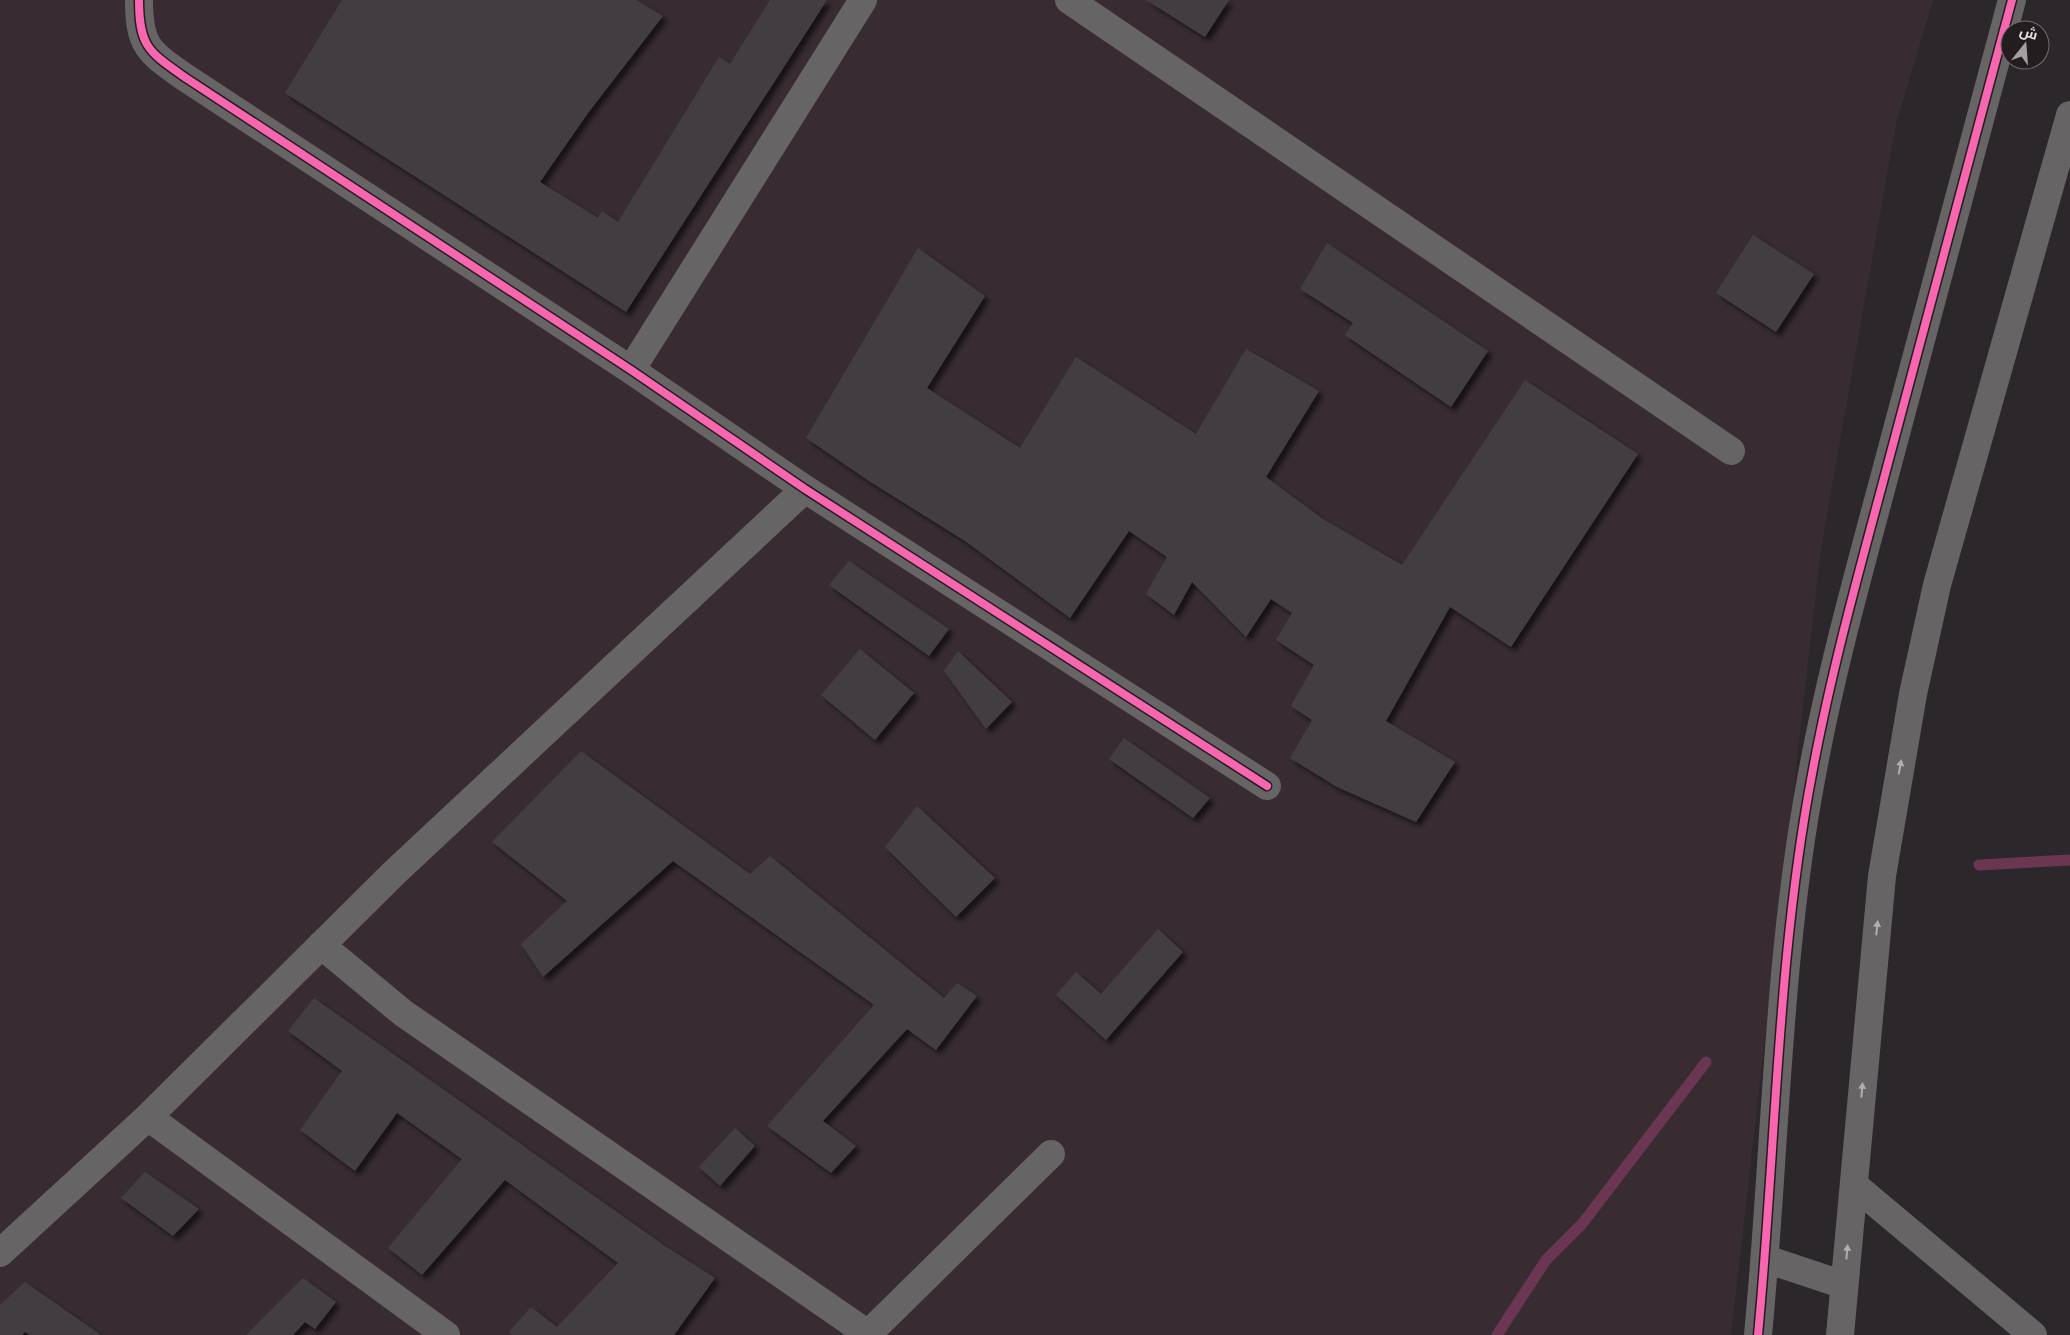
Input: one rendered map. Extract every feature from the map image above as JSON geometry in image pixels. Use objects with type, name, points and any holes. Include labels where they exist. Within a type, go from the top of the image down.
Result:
[{"type":"street","points":[[138,0],[140,30],[153,55],[631,370],[805,489],[1267,786]]},
{"type":"street","points":[[631,370],[863,0]]},
{"type":"street","points":[[1069,0],[1731,451]]},
{"type":"street","points":[[1758,1335],[1766,1259],[1784,991],[1797,869],[1812,770],[1835,666],[1862,562],[2012,0]]},
{"type":"street","points":[[1840,1335],[1882,876],[1912,694],[1937,585],[2070,115]]},
{"type":"street","points":[[0,1253],[148,1117],[394,873],[805,489]]},
{"type":"street","points":[[321,945],[403,1014],[867,1334],[1051,1154]]},
{"type":"street","points":[[148,1117],[446,1335]]},
{"type":"street","points":[[1854,1185],[2033,1335]]},
{"type":"street","points":[[1766,1259],[1844,1285]]},
{"type":"shaded area","points":[[0,0],[1933,0],[1896,124],[1821,549],[1731,1335],[0,1335]]},
{"type":"building","points":[[342,0],[636,0],[663,16],[588,113],[540,182],[598,218],[602,211],[618,222],[719,57],[730,64],[770,0],[827,0],[626,312],[285,93]]},
{"type":"building","points":[[1146,0],[1229,0],[1205,37]]},
{"type":"building","points":[[1753,235],[1814,274],[1776,332],[1716,293]]},
{"type":"building","points":[[1327,243],[1488,351],[1451,407],[1345,335],[1353,323],[1300,289]]},
{"type":"building","points":[[918,248],[985,296],[927,388],[1020,448],[1076,357],[1196,434],[1246,349],[1319,391],[1266,477],[1323,519],[1402,565],[1525,380],[1638,454],[1511,647],[1450,607],[1386,721],[1455,762],[1416,822],[1337,787],[1290,758],[1312,720],[1291,706],[1314,665],[1276,640],[1292,613],[1271,599],[1246,637],[1192,582],[1174,615],[1146,594],[1167,557],[1129,531],[1070,618],[965,541],[869,481],[806,438]]},
{"type":"building","points":[[849,561],[949,629],[929,656],[829,585]]},
{"type":"building","points":[[860,649],[914,693],[875,740],[821,695]]},
{"type":"building","points":[[958,651],[1012,702],[986,729],[944,671]]},
{"type":"building","points":[[1124,738],[1210,798],[1193,818],[1109,759]]},
{"type":"building","points":[[581,751],[750,874],[770,856],[944,998],[957,983],[977,996],[936,1050],[907,1029],[823,1121],[856,1146],[831,1173],[767,1126],[874,1005],[673,861],[543,977],[521,944],[567,901],[492,842]]},
{"type":"building","points":[[917,806],[995,878],[956,917],[885,847]]},
{"type":"building","points":[[1158,929],[1183,952],[1106,1040],[1056,995],[1076,972],[1101,994]]},
{"type":"building","points":[[314,998],[665,1246],[715,1278],[674,1335],[512,1335],[509,1332],[531,1307],[557,1327],[618,1263],[505,1180],[422,1275],[388,1248],[462,1159],[397,1113],[355,1171],[300,1130],[342,1071],[288,1031]]},
{"type":"building","points":[[735,1128],[755,1146],[720,1186],[699,1167]]},
{"type":"building","points":[[145,1172],[199,1209],[173,1236],[121,1198]]},
{"type":"building","points":[[303,1278],[336,1302],[315,1329],[305,1322],[293,1335],[246,1335]]},
{"type":"building","points":[[25,1282],[101,1335],[30,1335],[25,1332],[22,1335],[0,1335],[0,1305]]},
{"type":"waterway","points":[[1979,865],[2070,860]]},
{"type":"waterway","points":[[1497,1335],[1546,1260],[1582,1224],[1706,1062]]},
{"type":"cycle path","points":[[139,0],[141,28],[149,47],[163,61],[186,78],[631,370],[805,489],[1267,786]]},
{"type":"cycle path","points":[[1758,1335],[1785,980],[1801,839],[1813,769],[1821,727],[1851,602],[2012,0]]}]
